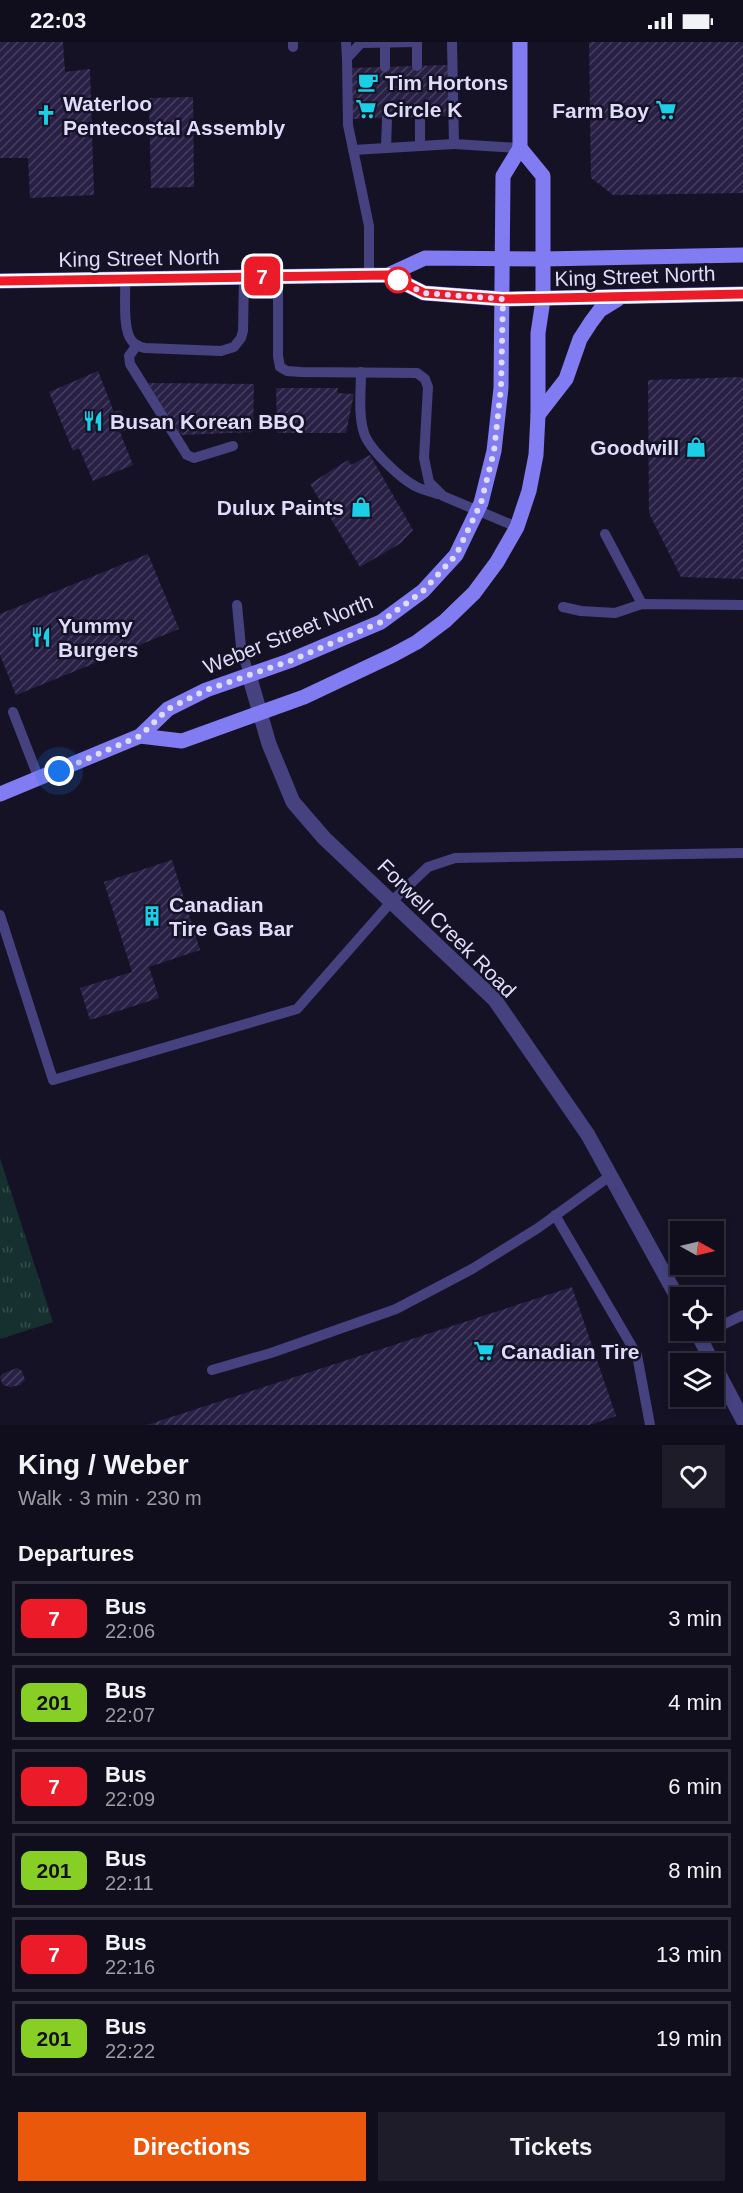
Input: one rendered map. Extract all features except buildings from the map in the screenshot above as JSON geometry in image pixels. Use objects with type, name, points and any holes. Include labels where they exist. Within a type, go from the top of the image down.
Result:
[{"type":"main road","points":[[520,42],[520,148]]},
{"type":"main road","name":"Weber Street North","points":[[0,794],[140,736],[168,709],[206,690],[290,661],[381,622],[423,591],[456,555],[477,511],[494,451],[501,388],[503,176],[520,148],[543,176],[543,300],[538,333],[536,455],[531,482],[517,527],[497,562],[474,593],[445,621],[417,642],[304,697],[182,741],[140,736]]},
{"type":"main road","name":"King Street North","points":[[0,281],[388,275],[425,258],[543,259],[743,255]]},
{"type":"main road","name":"King Street North","points":[[388,275],[424,293],[503,299],[543,300],[743,294]]},
{"type":"main road","points":[[538,415],[566,379],[580,339],[591,322],[600,310],[621,298]]},
{"type":"street","name":"Forwell Creek Road","points":[[249,675],[269,744],[293,802],[324,838],[495,1000],[588,1135],[672,1287]]},
{"type":"street","points":[[724,1383],[743,1420]]},
{"type":"lane","points":[[346,42],[348,126],[369,226],[369,275]]},
{"type":"lane","points":[[385,42],[385,67]]},
{"type":"lane","points":[[347,58],[361,43],[417,42],[417,66]]},
{"type":"lane","points":[[452,42],[454,144]]},
{"type":"lane","points":[[420,117],[420,146]]},
{"type":"lane","points":[[386,148],[387,118]]},
{"type":"lane","points":[[353,150],[454,144],[520,148]]},
{"type":"lane","points":[[278,276],[280,368],[301,372],[417,373],[425,379],[428,387],[425,468],[429,482],[443,496]]},
{"type":"lane","points":[[126,279],[126,331],[136,345],[144,348],[221,351],[234,347],[241,338],[244,277]]},
{"type":"lane","points":[[136,345],[129,356],[130,364],[187,455],[194,458],[233,446]]},
{"type":"lane","points":[[361,372],[360,416],[364,435],[369,444],[403,478],[416,486],[517,527]]},
{"type":"lane","points":[[605,534],[642,604]]},
{"type":"lane","points":[[563,607],[581,611],[615,613],[642,604],[743,605]]},
{"type":"lane","points":[[237,605],[241,647],[249,675]]},
{"type":"lane","points":[[13,712],[39,779]]},
{"type":"lane","points":[[0,915],[53,1080],[297,1009],[391,902],[428,867],[456,858],[743,853]]},
{"type":"lane","points":[[212,1370],[272,1353],[396,1309],[472,1269],[610,1176]]},
{"type":"lane","points":[[555,1215],[637,1355],[650,1425]]},
{"type":"lane","points":[[724,1324],[743,1315]]},
{"type":"green space","points":[[0,1158],[53,1322],[0,1339]]},
{"type":"bus line","name":"7","points":[[0,281],[388,275],[424,293],[503,299],[543,300],[743,294]]},
{"type":"place","name":"Tim Hortons","points":[[368,82]]},
{"type":"place","name":"Circle K","points":[[366,109]]},
{"type":"place","name":"Farm Boy","points":[[666,110]]},
{"type":"place","name":"Waterloo Pentecostal Assembly","points":[[46,115]]},
{"type":"place","name":"Busan Korean BBQ","points":[[93,421]]},
{"type":"place","name":"Goodwill","points":[[696,447]]},
{"type":"place","name":"Dulux Paints","points":[[361,507]]},
{"type":"place","name":"Yummy Burgers","points":[[41,637]]},
{"type":"place","name":"Canadian Tire Gas Bar","points":[[152,916]]},
{"type":"place","name":"Canadian Tire","points":[[484,1351]]},
{"type":"route","points":[[59,771],[140,736],[168,709],[206,690],[290,661],[381,622],[423,591],[456,555],[481,503],[494,451],[501,388],[503,299],[424,293],[398,280]]}]
